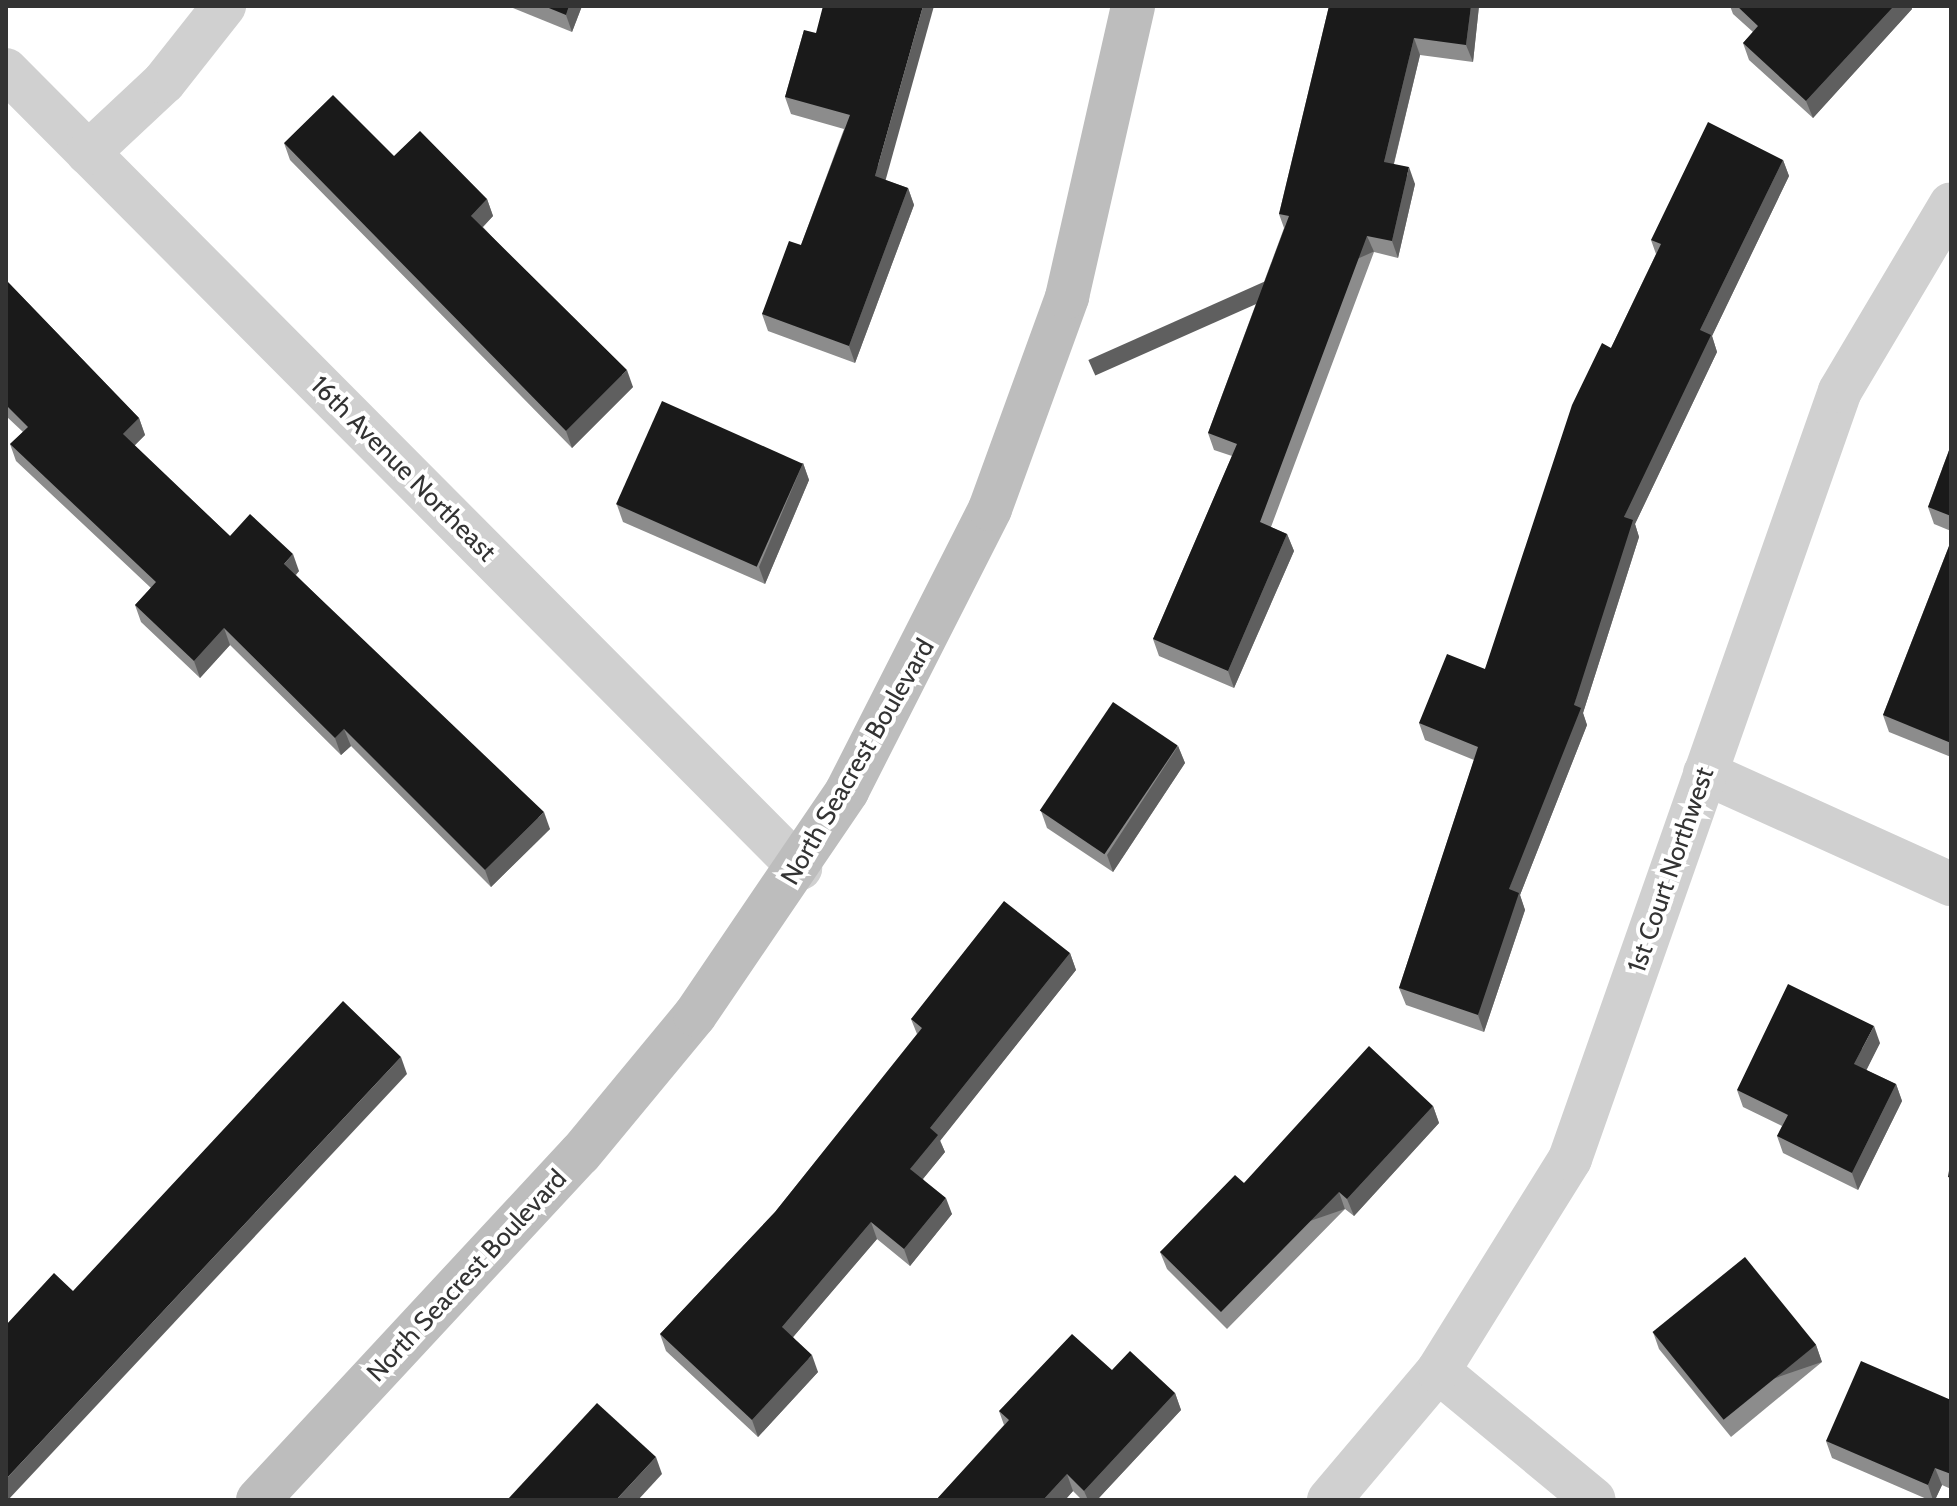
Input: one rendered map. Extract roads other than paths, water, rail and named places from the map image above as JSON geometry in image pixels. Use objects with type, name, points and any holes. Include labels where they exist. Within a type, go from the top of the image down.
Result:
[{"type":"street","points":[[88,153],[164,82],[224,6]]},
{"type":"street","name":"North Seacrest Boulevard","points":[[258,1500],[580,1154],[695,1015],[800,868],[934,633],[990,509],[1067,297],[1133,6]]},
{"type":"street","name":"16th Avenue Northeast","points":[[6,70],[800,868]]},
{"type":"street","name":"1st Court Northwest","points":[[1329,1500],[1438,1371],[1517,1256],[1570,1159],[1840,391],[1951,204]]},
{"type":"street","points":[[1705,773],[1951,884]]},
{"type":"street","points":[[1438,1371],[1594,1500]]}]
